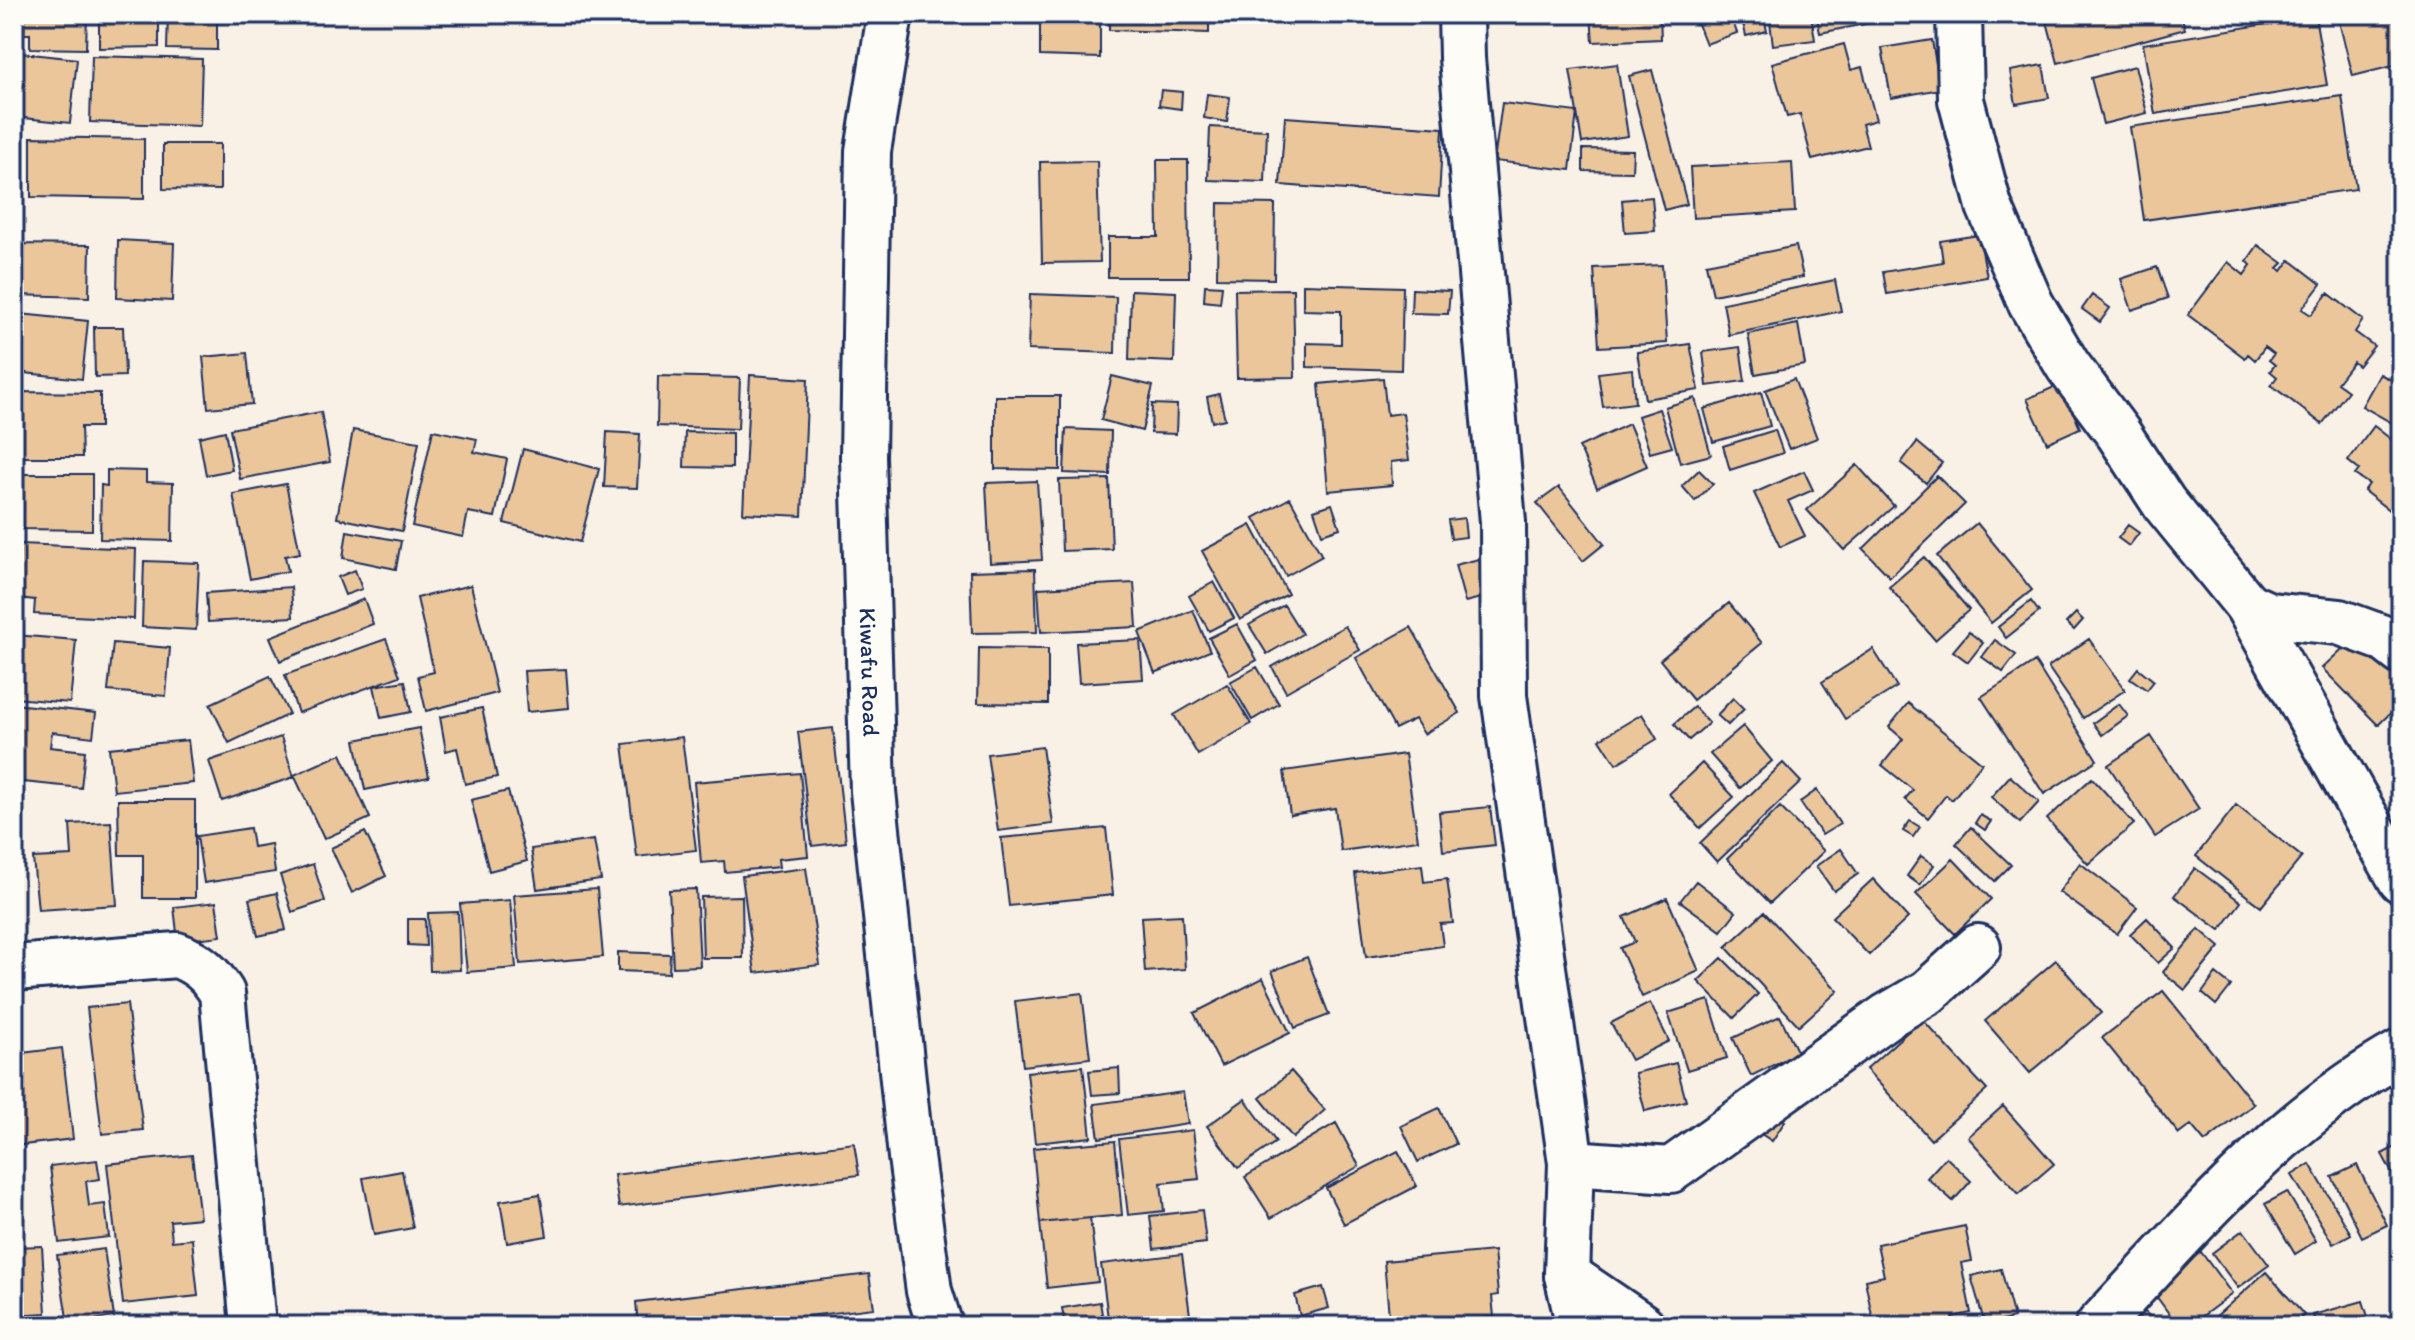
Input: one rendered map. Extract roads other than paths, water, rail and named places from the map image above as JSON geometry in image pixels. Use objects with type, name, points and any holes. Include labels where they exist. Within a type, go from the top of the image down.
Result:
[{"type":"street","name":"Kiwafu Road","points":[[890,14],[868,151],[863,457],[873,791],[911,1157],[929,1291],[940,1326]]},
{"type":"street","points":[[1461,14],[1463,73],[1503,522],[1504,696],[1571,1163],[1567,1275],[1579,1326]]},
{"type":"street","points":[[1959,14],[1961,100],[1989,206],[2031,304],[2068,366],[2118,433],[2164,503],[2247,605],[2401,880]]},
{"type":"street","points":[[2247,605],[2269,615],[2339,622],[2395,636]]},
{"type":"street","points":[[1571,1163],[1671,1170],[1887,1016],[1928,992],[1978,947]]},
{"type":"street","points":[[14,968],[177,955],[195,962],[212,977],[222,993],[253,1326]]},
{"type":"street","points":[[2098,1326],[2199,1218],[2297,1123],[2357,1076],[2401,1052]]},
{"type":"street","points":[[1567,1275],[1642,1326]]}]
